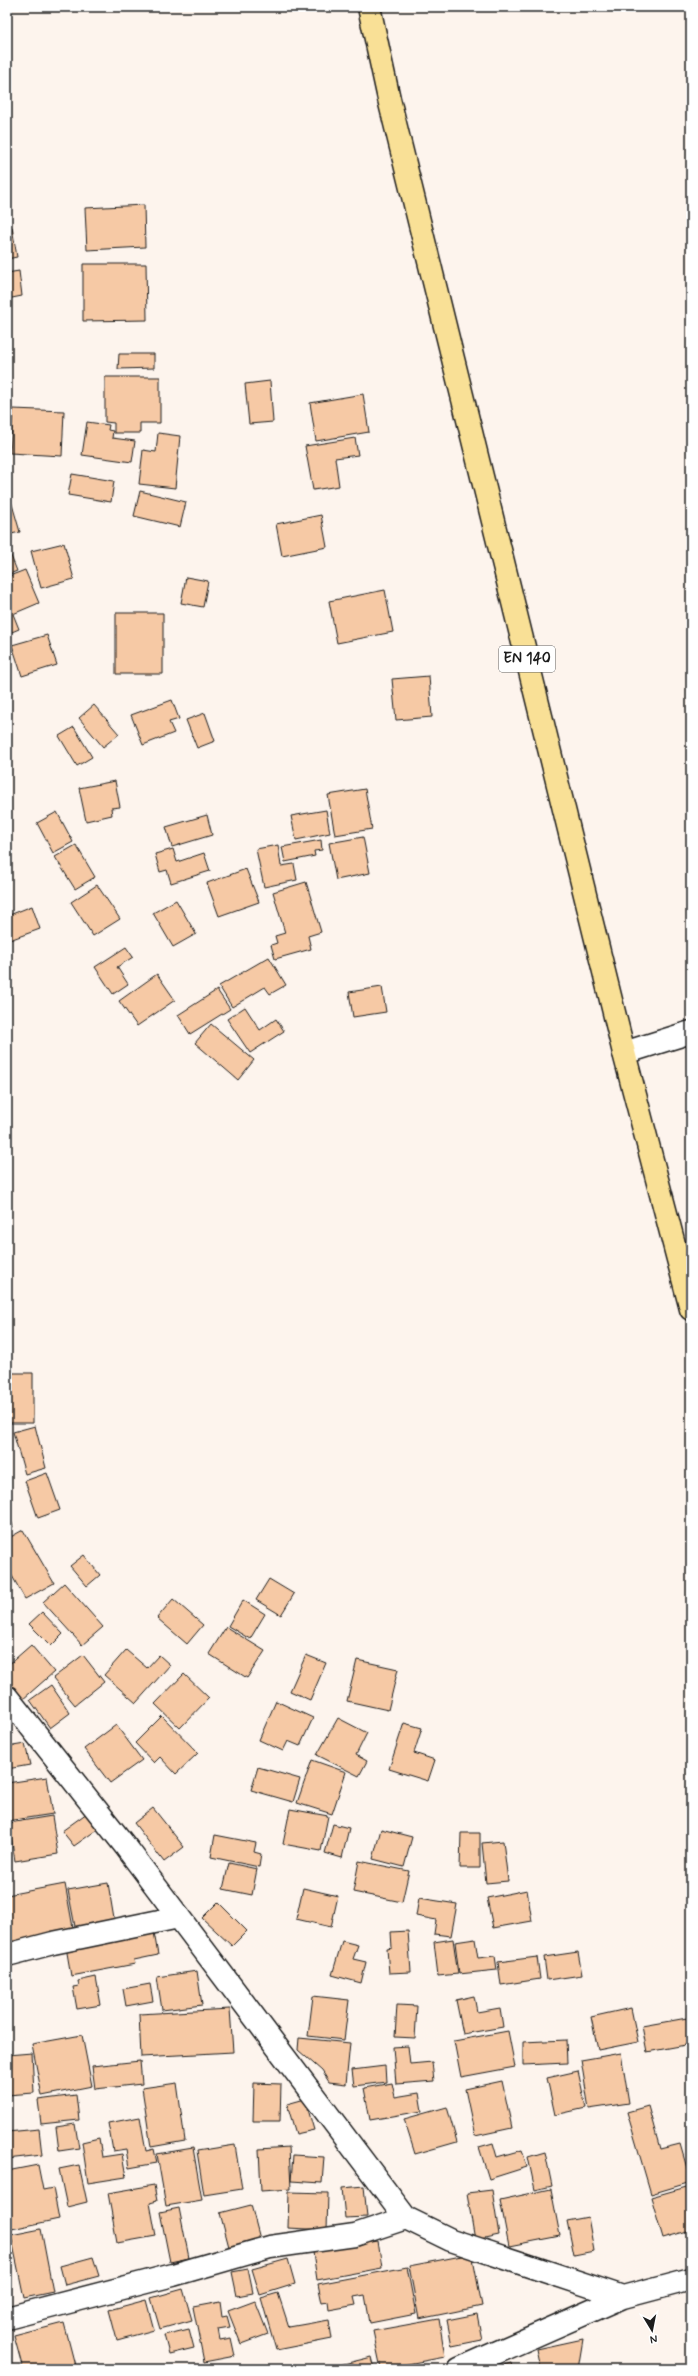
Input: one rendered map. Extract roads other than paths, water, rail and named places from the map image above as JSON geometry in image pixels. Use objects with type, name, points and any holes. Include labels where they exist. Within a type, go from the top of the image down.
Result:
[{"type":"main road","name":"EN 140","points":[[369,7],[389,99],[624,1053],[691,1309]]},
{"type":"street","points":[[624,1053],[691,1032]]},
{"type":"street","points":[[7,1697],[15,1719],[179,1917],[406,2218],[451,2240],[623,2297]]},
{"type":"street","points":[[7,1955],[53,1943],[179,1917]]},
{"type":"street","points":[[7,2318],[173,2275],[270,2247],[355,2235],[406,2218]]},
{"type":"street","points":[[459,2369],[623,2297],[691,2279]]}]
